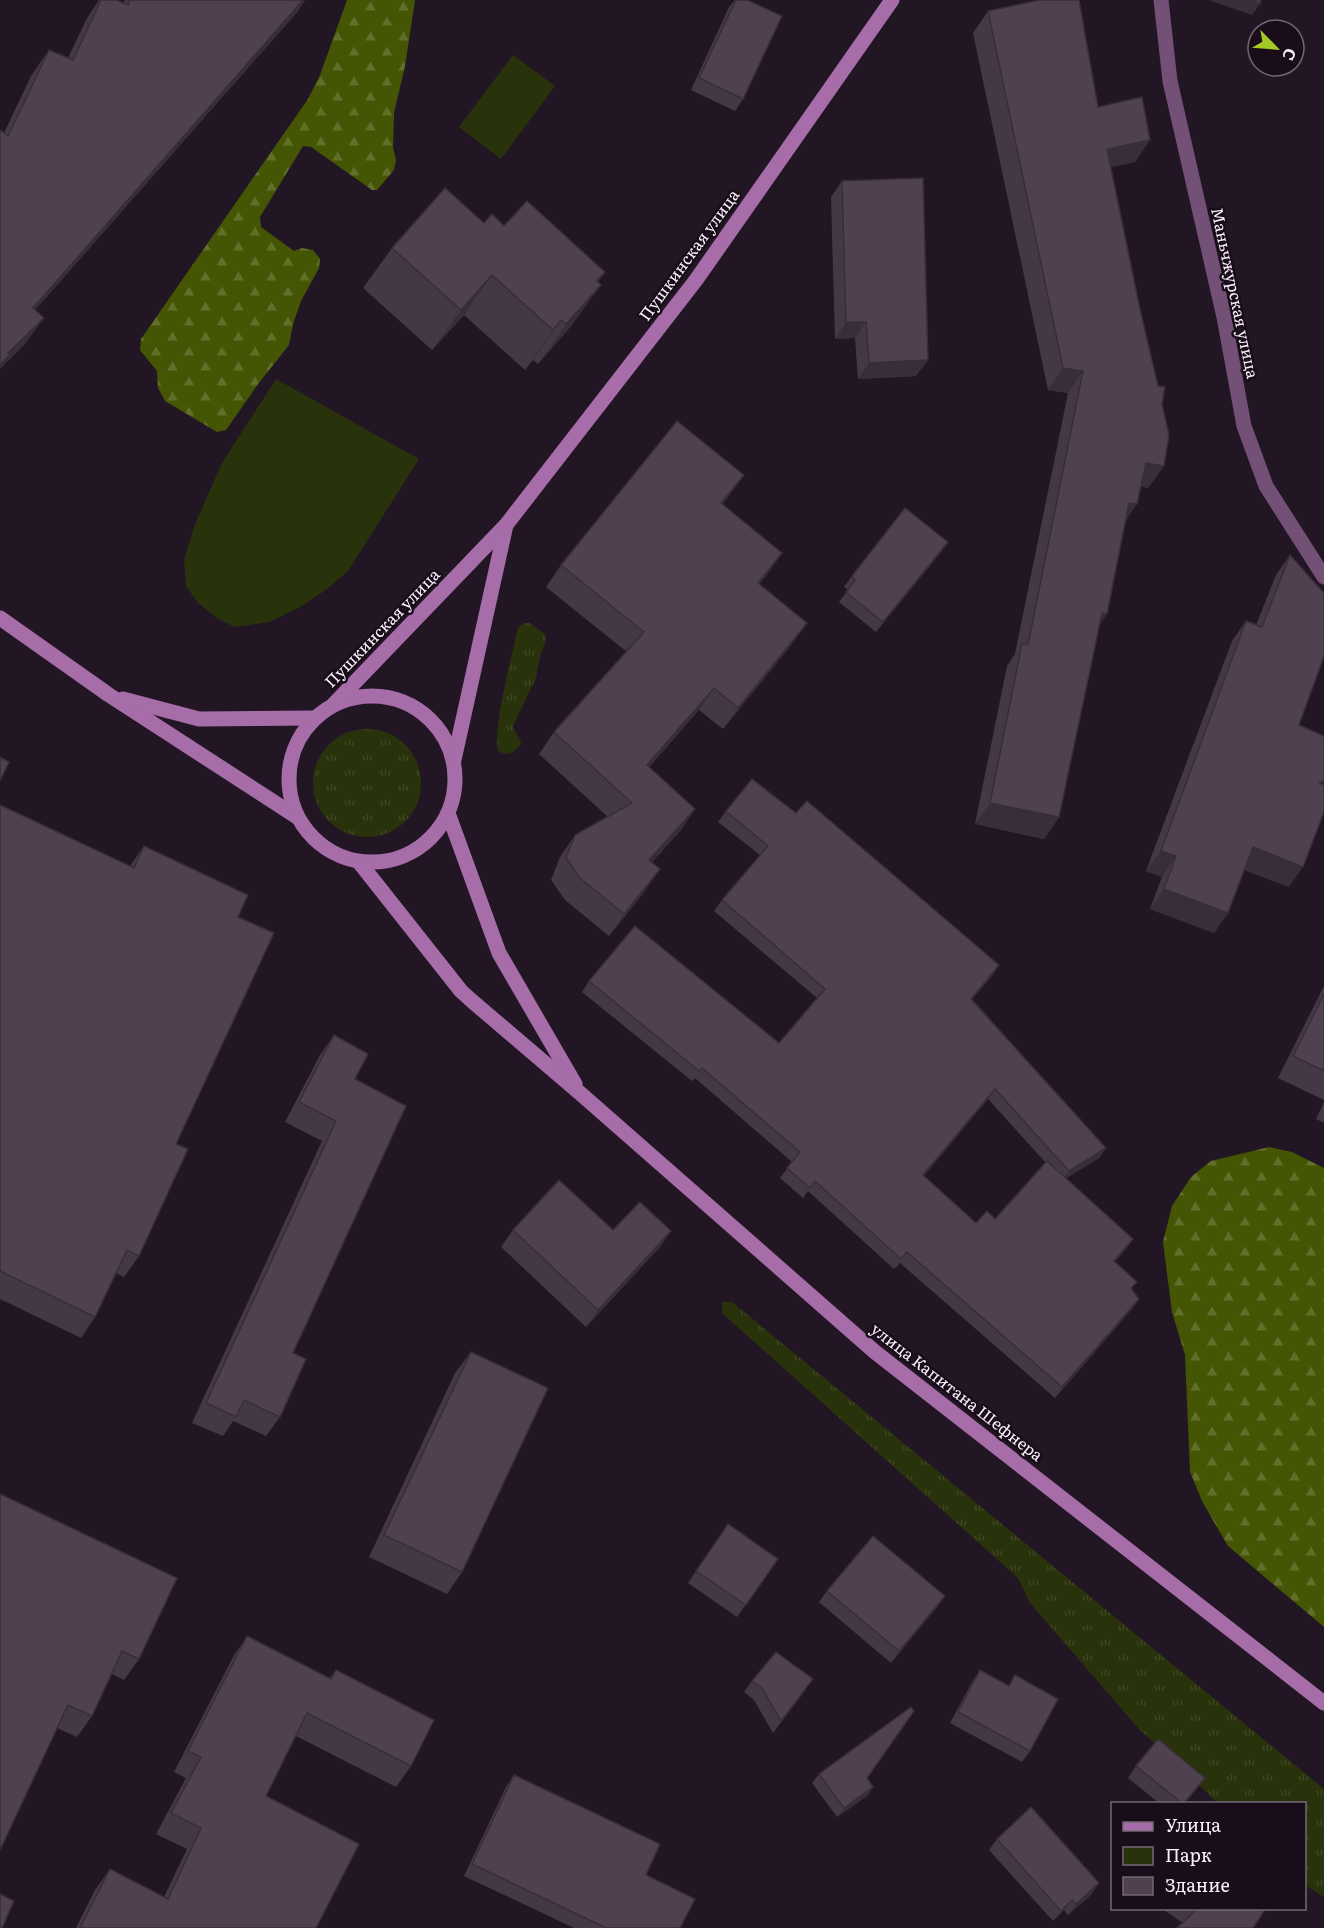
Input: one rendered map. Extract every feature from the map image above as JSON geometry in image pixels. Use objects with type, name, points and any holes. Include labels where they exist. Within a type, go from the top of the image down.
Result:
[{"type":"main road","name":"Пушкинская улица","points":[[334,705],[506,525],[696,280],[892,0]]},
{"type":"main road","name":"Пушкинская улица","points":[[454,760],[506,525]]},
{"type":"main road","points":[[0,618],[109,695],[297,817]]},
{"type":"main road","points":[[109,695],[198,719],[314,718]]},
{"type":"main road","points":[[370,695],[407,703],[437,726],[454,760],[455,792],[448,813],[427,842],[395,860],[359,862],[334,854],[312,838],[297,817],[289,791],[289,764],[298,739],[314,718],[334,705],[370,695]]},
{"type":"main road","name":"улица Капитана Шефнера","points":[[448,813],[499,953],[581,1094]]},
{"type":"main road","name":"улица Капитана Шефнера","points":[[359,862],[460,991],[875,1352],[1324,1703]]},
{"type":"street","name":"Маньчжурская улица","points":[[1161,0],[1170,81],[1224,317],[1244,426],[1266,486],[1324,577]]},
{"type":"green space","points":[[347,0],[415,0],[405,66],[394,113],[393,147],[396,160],[394,170],[377,190],[372,190],[311,147],[303,146],[260,217],[261,227],[294,251],[302,248],[313,250],[320,259],[319,268],[301,301],[289,345],[226,430],[217,432],[165,401],[158,388],[157,371],[140,350],[141,339],[308,99],[320,75]]},
{"type":"green space","points":[[513,55],[555,86],[501,159],[459,127]]},
{"type":"green space","points":[[276,379],[419,459],[348,571],[302,606],[269,622],[235,627],[217,618],[198,603],[186,586],[184,560],[195,524],[222,463]]},
{"type":"green space","points":[[524,623],[529,623],[545,634],[546,640],[536,678],[513,726],[521,744],[513,752],[504,754],[498,750],[498,724],[518,628]]},
{"type":"green space","points":[[367,729],[388,733],[405,745],[417,762],[421,783],[417,804],[405,821],[388,833],[367,837],[346,833],[329,821],[317,804],[313,783],[317,762],[329,745],[346,733]]},
{"type":"green space","points":[[1269,1147],[1292,1152],[1324,1168],[1324,1627],[1228,1546],[1203,1503],[1190,1472],[1185,1355],[1172,1312],[1163,1242],[1172,1206],[1191,1177],[1211,1161]]},
{"type":"green space","points":[[722,1302],[732,1302],[1324,1789],[1324,1897],[1306,1886],[1306,1802],[1217,1802],[1139,1729],[1030,1603],[1018,1578],[722,1313]]},
{"type":"building","points":[[101,0],[116,0],[128,5],[130,0],[303,0],[33,308],[44,318],[8,353],[10,354],[0,365],[0,130],[8,136],[49,50],[73,60]]},
{"type":"building","points":[[736,0],[747,0],[782,16],[743,99],[699,78]]},
{"type":"building","points":[[1040,0],[1079,0],[1098,107],[1142,97],[1150,140],[1107,149],[1158,386],[1165,387],[1162,404],[1169,435],[1164,466],[1146,463],[1137,504],[1129,503],[1107,614],[1102,613],[1059,817],[990,803],[1022,644],[1028,645],[1083,371],[1063,368],[988,11]]},
{"type":"building","points":[[923,178],[928,360],[869,363],[866,322],[846,322],[842,181]]},
{"type":"building","points":[[445,188],[484,223],[492,214],[504,226],[527,201],[605,272],[597,281],[601,285],[566,324],[561,320],[553,330],[492,275],[461,310],[392,248]]},
{"type":"building","points":[[677,421],[744,475],[721,503],[782,553],[758,583],[807,623],[738,708],[714,688],[647,765],[695,809],[649,860],[660,869],[624,914],[580,878],[566,858],[575,835],[632,803],[554,732],[644,632],[561,565]]},
{"type":"building","points":[[905,508],[948,542],[883,622],[846,592],[855,580],[852,576]]},
{"type":"building","points":[[1290,555],[1324,593],[1324,656],[1299,725],[1324,736],[1324,782],[1318,782],[1324,785],[1324,812],[1303,867],[1253,847],[1228,913],[1164,889],[1176,856],[1161,851],[1246,621],[1262,627]]},
{"type":"building","points":[[0,757],[9,762],[0,781]]},
{"type":"building","points":[[752,779],[796,813],[807,801],[999,965],[971,999],[1106,1148],[1069,1171],[995,1089],[923,1175],[976,1223],[987,1211],[995,1219],[1047,1161],[1133,1239],[1114,1261],[1137,1282],[1131,1288],[1139,1299],[1062,1387],[907,1252],[901,1259],[815,1181],[810,1188],[787,1168],[800,1152],[702,1068],[699,1071],[589,981],[635,926],[779,1043],[825,989],[722,900],[768,846],[726,811]]},
{"type":"building","points":[[0,805],[134,868],[144,846],[248,895],[238,917],[274,933],[176,1144],[188,1149],[139,1256],[127,1250],[95,1317],[0,1271]]},
{"type":"building","points":[[1324,994],[1324,1071],[1293,1056]]},
{"type":"building","points":[[334,1035],[368,1054],[355,1079],[406,1106],[293,1353],[306,1359],[280,1417],[244,1400],[236,1417],[206,1403],[336,1121],[299,1102]]},
{"type":"building","points":[[559,1180],[613,1230],[640,1202],[671,1231],[598,1310],[513,1230]]},
{"type":"building","points":[[471,1352],[548,1388],[462,1572],[384,1535]]},
{"type":"building","points":[[0,1494],[177,1578],[139,1659],[122,1651],[92,1716],[68,1705],[0,1850]]},
{"type":"building","points":[[728,1524],[778,1559],[746,1605],[696,1571]]},
{"type":"building","points":[[873,1536],[945,1596],[899,1651],[827,1591]]},
{"type":"building","points":[[247,1636],[331,1679],[336,1670],[434,1720],[411,1766],[307,1713],[266,1796],[359,1844],[316,1928],[80,1928],[110,1869],[168,1899],[201,1828],[171,1813],[201,1757],[188,1751]]},
{"type":"building","points":[[776,1652],[813,1679],[781,1721],[762,1688],[752,1681]]},
{"type":"building","points":[[980,1670],[1009,1686],[1015,1675],[1058,1699],[1030,1751],[958,1712]]},
{"type":"building","points":[[911,1707],[914,1711],[867,1778],[873,1787],[844,1808],[819,1774]]},
{"type":"building","points":[[1158,1739],[1205,1778],[1185,1802],[1181,1802],[1136,1766]]},
{"type":"building","points":[[514,1775],[660,1844],[646,1875],[695,1899],[680,1928],[606,1928],[472,1864]]},
{"type":"building","points":[[1031,1807],[1099,1883],[1076,1904],[1072,1900],[1061,1911],[997,1839]]},
{"type":"building","points":[[0,1894],[14,1901],[2,1928],[0,1928]]},
{"type":"building","points":[[1193,1910],[1265,1910],[1253,1928],[1177,1928],[1195,1911]]}]
